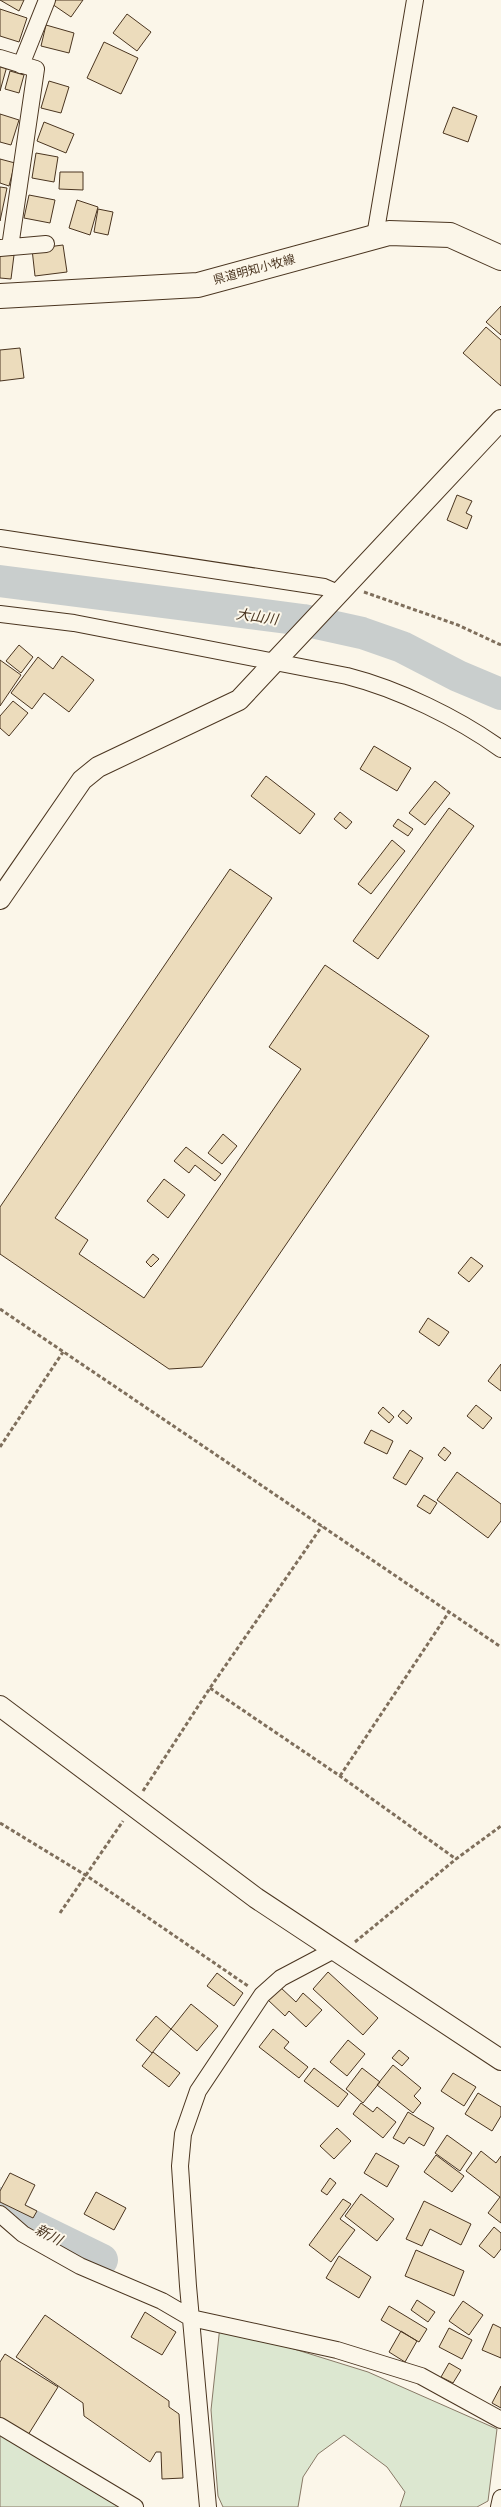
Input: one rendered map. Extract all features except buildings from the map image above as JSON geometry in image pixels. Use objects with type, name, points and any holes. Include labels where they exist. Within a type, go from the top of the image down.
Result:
[{"type":"main road","name":"県道明知小牧線","points":[[0,296],[198,285],[389,232],[450,235],[501,258]]},
{"type":"street","points":[[21,65],[47,0]]},
{"type":"street","points":[[375,236],[414,0]]},
{"type":"street","points":[[0,58],[36,69],[5,248],[46,244]]},
{"type":"street","points":[[0,899],[82,780],[98,767],[239,700],[501,420]]},
{"type":"street","points":[[0,538],[343,589]]},
{"type":"street","points":[[0,614],[74,623],[276,662],[382,685],[481,735],[501,749]]},
{"type":"street","points":[[0,1706],[256,1898],[501,2060]]},
{"type":"street","points":[[208,2507],[180,2166],[183,2134],[198,2091],[262,1995],[281,1978],[334,1950]]},
{"type":"street","points":[[0,2214],[23,2234],[80,2266],[162,2301],[191,2318],[336,2350],[421,2376],[501,2420]]},
{"type":"street","points":[[0,2426],[135,2507]]},
{"type":"street","points":[[498,2507],[501,2498]]},
{"type":"path","points":[[343,589],[458,625],[501,645]]},
{"type":"path","points":[[0,1309],[501,1647]]},
{"type":"path","points":[[0,1447],[64,1352]]},
{"type":"path","points":[[60,1913],[87,1876],[210,1688],[322,1526]]},
{"type":"path","points":[[340,1776],[448,1612]]},
{"type":"path","points":[[210,1688],[340,1776],[456,1859]]},
{"type":"path","points":[[0,1823],[87,1876],[262,1995]]},
{"type":"path","points":[[334,1950],[352,1945],[456,1859],[501,1826]]},
{"type":"green space","points":[[220,2326],[368,2372],[497,2429],[488,2501],[477,2507],[400,2507],[405,2492],[387,2467],[344,2435],[318,2454],[303,2477],[298,2507],[223,2507],[218,2496],[211,2410]]},
{"type":"green space","points":[[0,2435],[119,2507],[0,2507]]},
{"type":"waterway","name":"大山川","points":[[0,581],[303,620],[362,633],[402,647],[458,676],[501,694]]},
{"type":"waterway","name":"新川","points":[[0,2203],[18,2219],[102,2260]]}]
